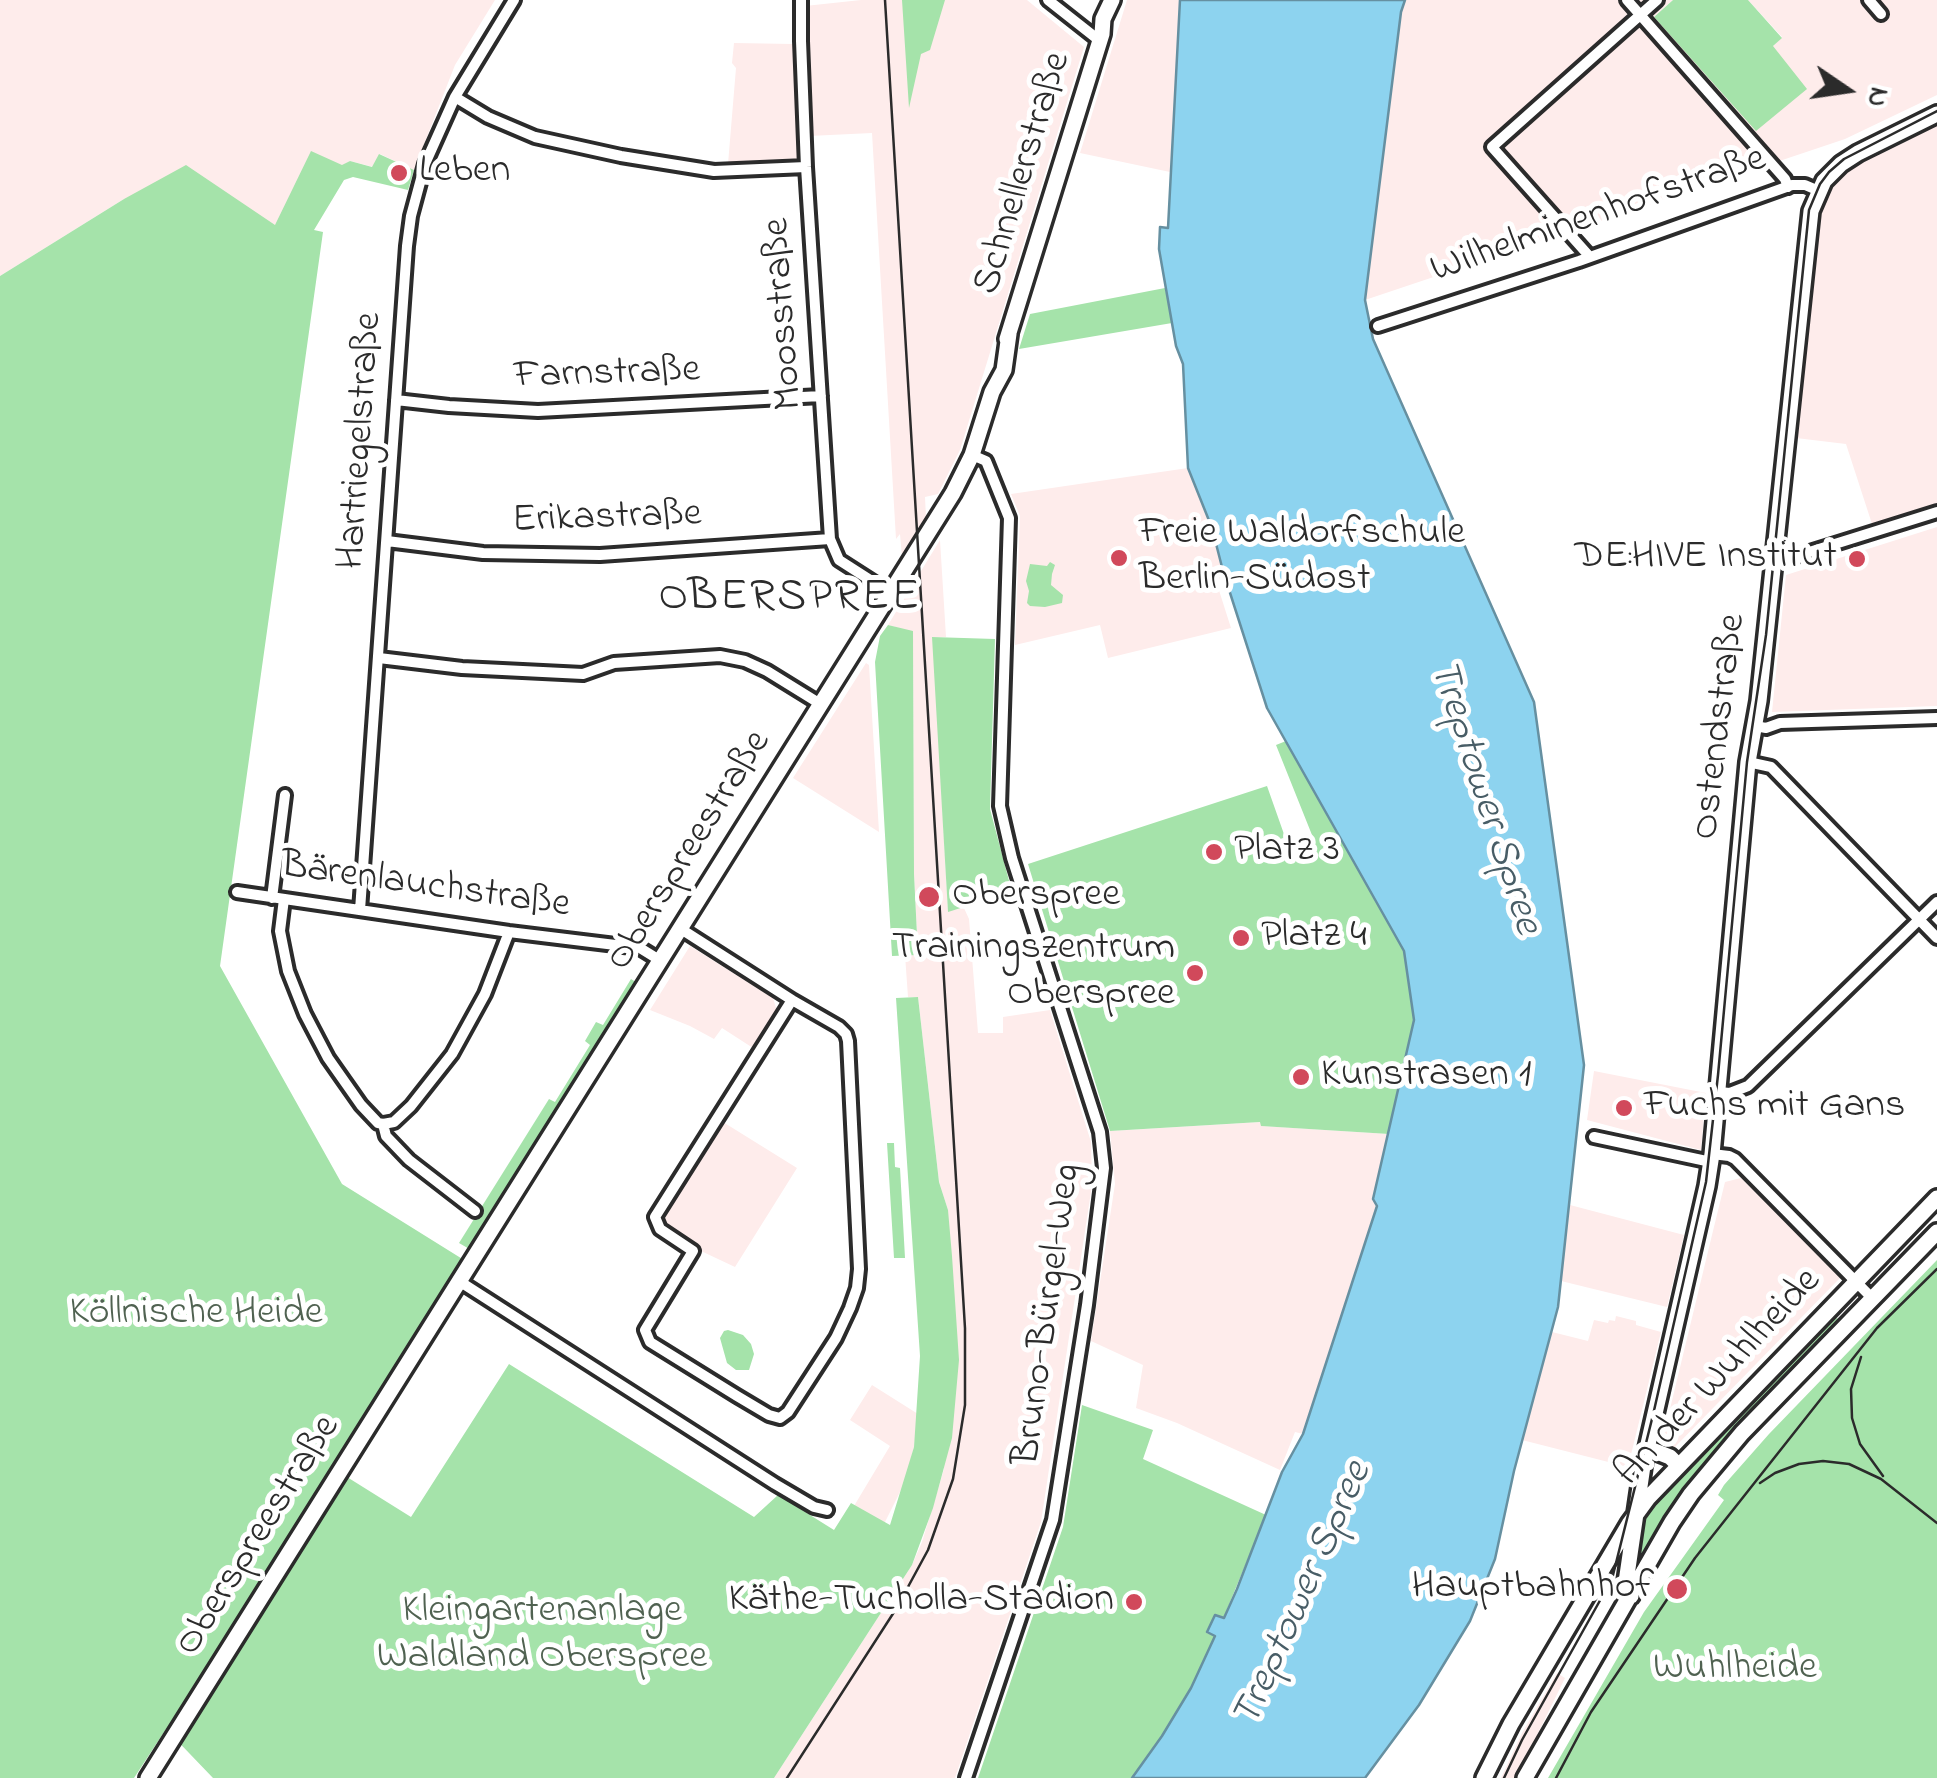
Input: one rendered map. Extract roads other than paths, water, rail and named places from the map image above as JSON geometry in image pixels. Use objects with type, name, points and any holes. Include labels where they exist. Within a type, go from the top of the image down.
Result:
[{"type":"main road","name":"Schnellerstraße","points":[[972,455],[992,392],[995,367],[1009,334],[1101,38],[1110,22],[1111,3]]},
{"type":"main road","name":"Wilhelminenhofstraße","points":[[1818,191],[1832,171],[1849,158],[1937,114]]},
{"type":"main road","name":"Ostendstraße","points":[[1630,1596],[1626,1582],[1647,1448],[1712,1158],[1748,762],[1808,230],[1818,191]]},
{"type":"main road","name":"Oberspreestraße","points":[[148,1778],[892,594],[972,455]]},
{"type":"main road","name":"An der Wuhlheide","points":[[1484,1778],[1500,1744],[1636,1514],[1678,1464],[1937,1198]]},
{"type":"main road","name":"An der Wuhlheide","points":[[1525,1778],[1672,1522],[1712,1466],[1937,1232]]},
{"type":"main road","points":[[1647,1448],[1678,1464]]},
{"type":"street","name":"Hartriegelstraße","points":[[360,910],[410,216],[425,164],[454,97],[514,0]]},
{"type":"street","name":"Moosstraße","points":[[802,0],[806,168],[830,539]]},
{"type":"street","points":[[1048,0],[1101,38]]},
{"type":"street","points":[[1627,0],[1788,186]]},
{"type":"street","points":[[1590,257],[1492,147],[1656,0]]},
{"type":"street","points":[[1869,0],[1881,14]]},
{"type":"street","points":[[454,97],[488,117],[535,136],[621,156],[714,171],[806,168]]},
{"type":"street","name":"Wilhelminenhofstraße","points":[[1378,326],[1590,257],[1788,186],[1800,184],[1818,191]]},
{"type":"street","name":"Farnstraße","points":[[396,400],[538,411],[821,396]]},
{"type":"street","name":"Bruno-Bürgel-Weg","points":[[966,1778],[1053,1520],[1104,1188],[1100,1132],[1012,858],[1000,806],[1010,518],[986,462],[972,455]]},
{"type":"street","points":[[1774,558],[1787,559],[1937,512]]},
{"type":"street","points":[[830,539],[839,560],[892,594]]},
{"type":"street","name":"Erikastraße","points":[[386,541],[484,553],[600,554],[830,539]]},
{"type":"street","points":[[380,658],[462,668],[583,674],[614,663],[720,656],[768,671],[822,705]]},
{"type":"street","points":[[1755,726],[1937,718]]},
{"type":"street","points":[[1748,762],[1772,767],[1937,938]]},
{"type":"street","points":[[285,795],[278,898],[282,950],[305,1014],[341,1078],[378,1123],[394,1122],[452,1054],[485,994],[509,932]]},
{"type":"street","name":"Bärenlauchstraße","points":[[237,892],[640,948],[661,961]]},
{"type":"street","points":[[1718,1092],[1730,1093],[1748,1086],[1937,902]]},
{"type":"street","points":[[681,929],[840,1027],[848,1041],[857,1288],[836,1338],[788,1412],[780,1418],[650,1342],[645,1330],[693,1251],[660,1230],[655,1217],[792,1000]]},
{"type":"street","points":[[384,1124],[386,1136],[408,1160],[475,1211]]},
{"type":"street","points":[[1594,1137],[1735,1159],[1872,1298]]},
{"type":"street","points":[[459,1281],[775,1484],[814,1507],[828,1510]]},
{"type":"water","name":"Treptower Spree","points":[[1180,0],[1405,0],[1365,300],[1373,339],[1534,702],[1584,1065],[1558,1307],[1495,1559],[1470,1621],[1419,1705],[1365,1778],[1132,1778],[1191,1688],[1215,1636],[1207,1632],[1215,1615],[1224,1618],[1282,1472],[1303,1434],[1377,1206],[1373,1199],[1414,1020],[1404,951],[1267,708],[1212,528],[1188,468],[1183,364],[1176,346],[1159,249],[1160,227],[1168,228]]},
{"type":"tram line","points":[[787,1778],[896,1609],[928,1550],[953,1479],[965,1405],[965,1328],[885,0]]},
{"type":"tram line","points":[[1504,1778],[1612,1579],[1706,1182],[1747,762],[1766,635],[1809,210],[1820,184],[1844,159],[1937,111]]},
{"type":"railway","points":[[1556,1778],[1591,1712],[1695,1558],[1877,1328],[1937,1269]]},
{"type":"railway","points":[[1861,1357],[1851,1389],[1852,1418],[1860,1444],[1883,1476]]},
{"type":"railway","points":[[1760,1483],[1799,1464],[1849,1464],[1881,1479],[1937,1523]]},
{"type":"place","name":"Leben","points":[[399,173]]},
{"type":"place","name":"Freie Waldorfschule Berlin-Südost","points":[[1119,558]]},
{"type":"place","name":"DE:HIVE Institut","points":[[1857,559]]},
{"type":"place","name":"Platz 3","points":[[1214,852]]},
{"type":"place","name":"Oberspree","points":[[929,897]]},
{"type":"place","name":"Platz 4","points":[[1241,938]]},
{"type":"place","name":"Trainingszentrum Oberspree","points":[[1195,973]]},
{"type":"place","name":"Kunstrasen 1","points":[[1301,1077]]},
{"type":"place","name":"Fuchs mit Gans","points":[[1624,1108]]},
{"type":"place","name":"Hauptbahnhof","points":[[1677,1589]]},
{"type":"place","name":"Käthe-Tucholla-Stadion","points":[[1134,1602]]},
{"type":"district","name":"OBERSPREE","points":[[790,601]]},
{"type":"park label","name":"Köllnische Heide","points":[[196,1315]]},
{"type":"park label","name":"Kleingartenanlage Waldland Oberspree","points":[[542,1636]]},
{"type":"park label","name":"Wuhlheide","points":[[1735,1670]]}]
